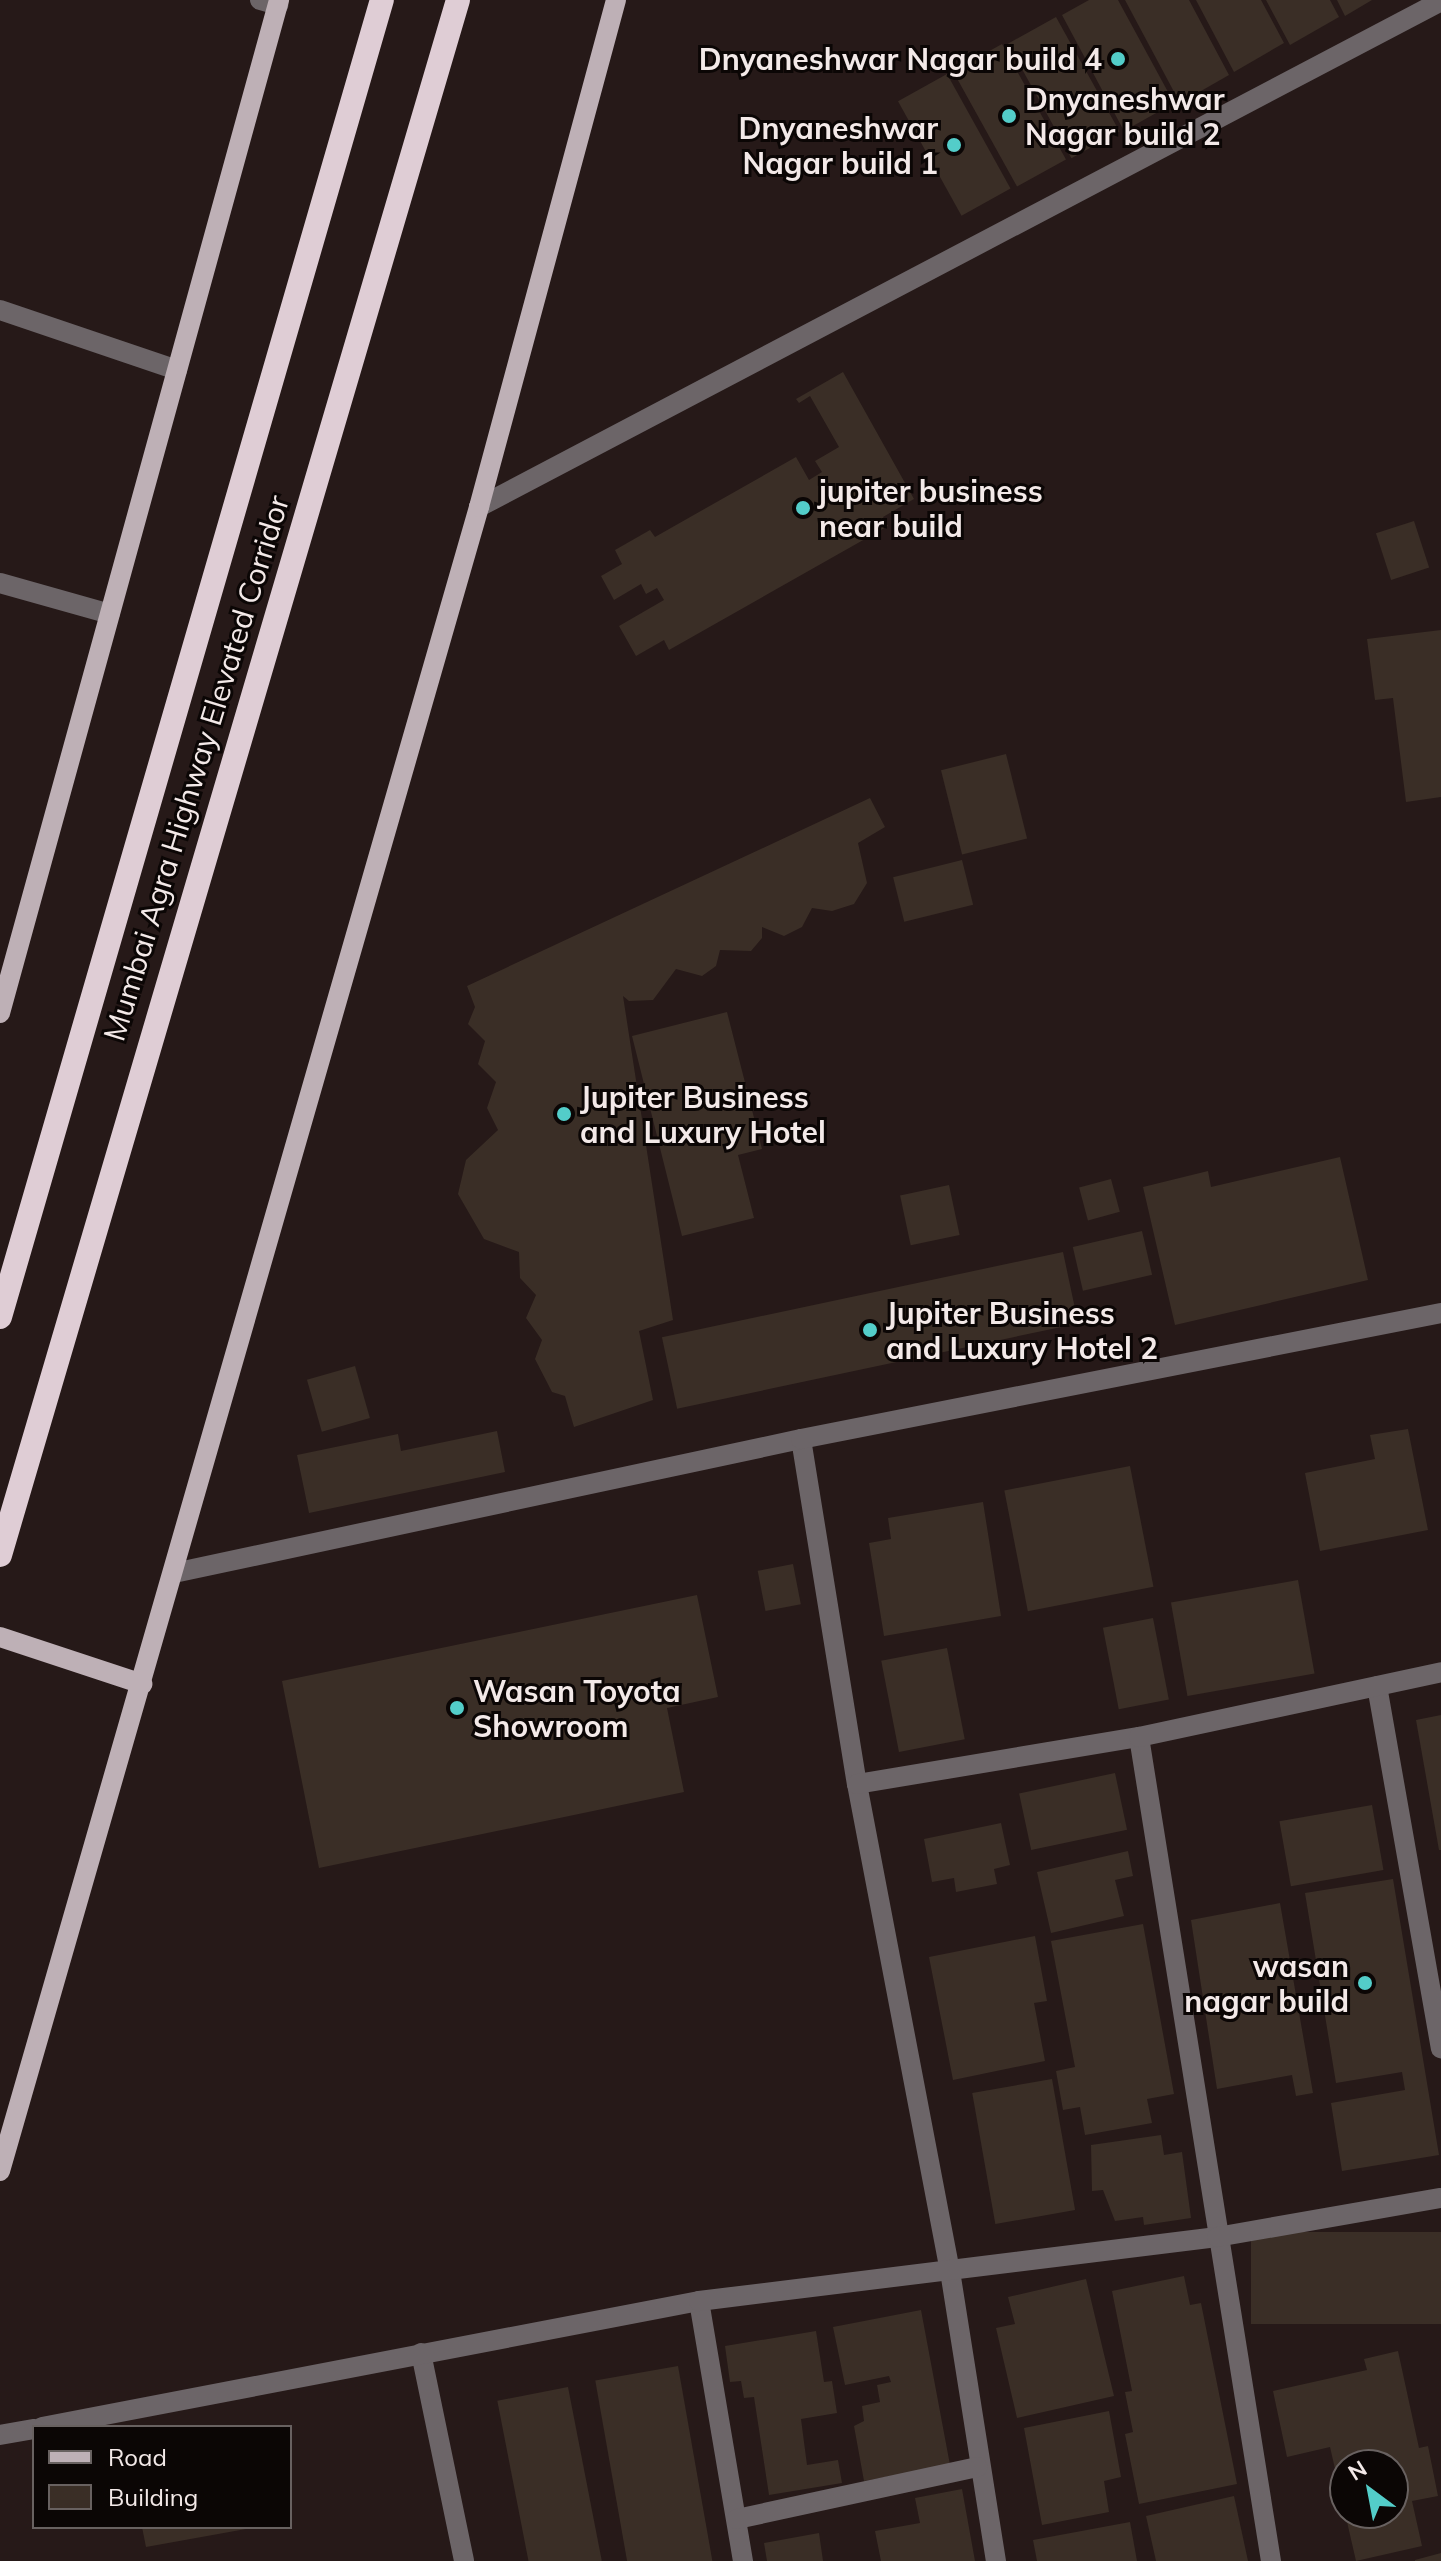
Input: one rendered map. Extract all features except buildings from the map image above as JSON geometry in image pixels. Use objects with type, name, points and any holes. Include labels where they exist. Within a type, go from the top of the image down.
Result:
[{"type":"highway","name":"Mumbai Agra Highway Elevated Corridor","points":[[0,1317],[382,0]]},
{"type":"highway","name":"Mumbai Agra Highway Elevated Corridor","points":[[0,1555],[458,0]]},
{"type":"main road","points":[[0,2171],[479,507],[616,0]]},
{"type":"main road","points":[[0,1013],[177,370],[272,2]]},
{"type":"main road","points":[[0,1637],[142,1684]]},
{"type":"street","points":[[479,507],[1441,1]]},
{"type":"street","points":[[0,310],[177,370]]},
{"type":"street","points":[[0,583],[110,614]]},
{"type":"street","points":[[174,1573],[801,1439],[1441,1313]]},
{"type":"street","points":[[801,1439],[857,1784],[950,2271],[977,2467],[996,2561]]},
{"type":"street","points":[[857,1784],[1139,1737],[1441,1672]]},
{"type":"street","points":[[1377,1686],[1441,2048]]},
{"type":"street","points":[[1139,1737],[1271,2561]]},
{"type":"street","points":[[52,2425],[699,2301],[1217,2237],[1441,2198]]},
{"type":"street","points":[[699,2301],[743,2561]]},
{"type":"street","points":[[421,2353],[464,2561]]},
{"type":"street","points":[[0,2435],[32,2429]]},
{"type":"street","points":[[737,2519],[977,2467]]},
{"type":"place","name":"Dnyaneshwar Nagar build 4","points":[[1118,59]]},
{"type":"place","name":"Dnyaneshwar Nagar build 2","points":[[1009,116]]},
{"type":"place","name":"Dnyaneshwar Nagar build 1","points":[[954,145]]},
{"type":"place","name":"jupiter business near build","points":[[803,508]]},
{"type":"place","name":"Jupiter Business and Luxury Hotel","points":[[564,1114]]},
{"type":"place","name":"Jupiter Business and Luxury Hotel 2","points":[[870,1330]]},
{"type":"place","name":"Wasan Toyota Showroom","points":[[457,1708]]},
{"type":"place","name":"wasan nagar build","points":[[1365,1983]]}]
